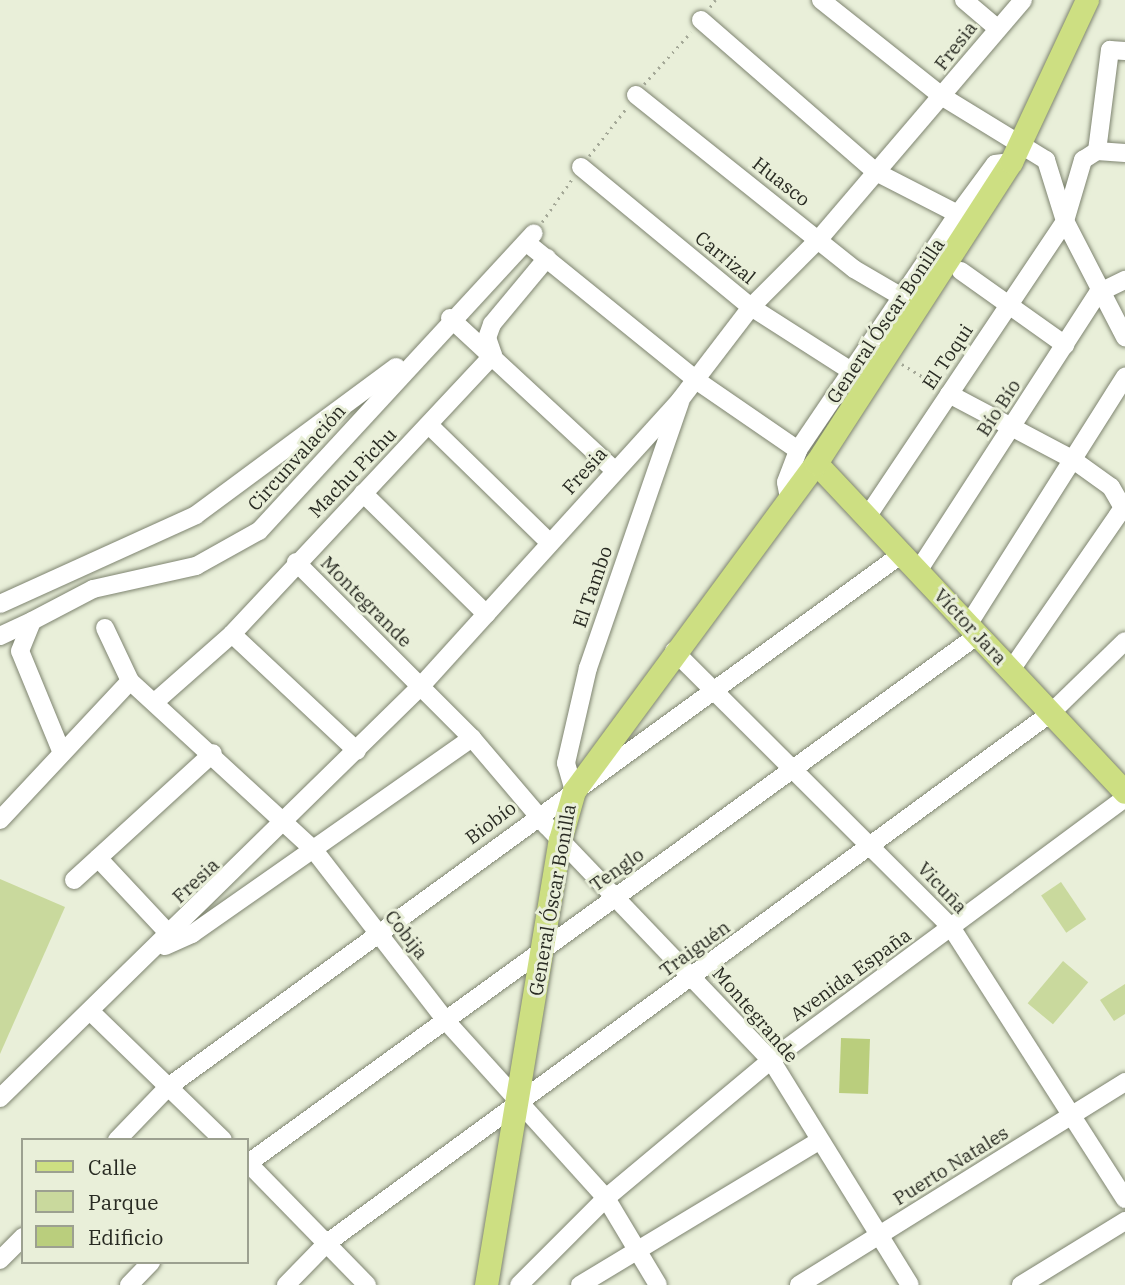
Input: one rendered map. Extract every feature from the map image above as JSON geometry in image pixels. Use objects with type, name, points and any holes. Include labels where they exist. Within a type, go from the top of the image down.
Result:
[{"type":"main road","name":"General Óscar Bonilla","points":[[486,1285],[545,948],[560,840],[574,791],[674,651],[789,498],[807,457],[886,354],[1017,152],[1087,0]]},
{"type":"main road","name":"Víctor Jara","points":[[807,457],[867,517],[1125,792]]},
{"type":"street","points":[[821,0],[1017,152],[1046,160],[1065,221],[1098,293],[1125,337]]},
{"type":"street","points":[[964,0],[997,28]]},
{"type":"street","name":"Fresia","points":[[0,1098],[288,822],[421,686],[680,400],[751,307],[819,239],[943,97],[997,28],[1023,0]]},
{"type":"street","points":[[701,20],[876,172],[958,214]]},
{"type":"street","points":[[1118,50],[1097,151],[1125,153]]},
{"type":"street","name":"Huasco","points":[[636,95],[819,239],[902,298]]},
{"type":"street","name":"El Toqui","points":[[867,517],[1065,221],[1083,160],[1097,151]]},
{"type":"street","name":"General Óscar Bonilla","points":[[807,457],[851,371],[958,214],[995,164],[1017,152]]},
{"type":"street","name":"Carrizal","points":[[581,167],[751,307],[851,371]]},
{"type":"street","name":"Víctor Jara","points":[[533,240],[547,258],[696,380],[807,457]]},
{"type":"street","name":"Circunvalación","points":[[0,636],[93,589],[196,566],[230,551],[259,531],[450,318],[533,240]]},
{"type":"street","points":[[493,355],[486,338],[492,324],[547,258]]},
{"type":"street","points":[[961,271],[1011,302],[1065,345]]},
{"type":"street","points":[[1098,293],[1125,280]]},
{"type":"street","name":"Bío Bío","points":[[918,571],[1098,293]]},
{"type":"street","points":[[450,318],[614,470]]},
{"type":"street","points":[[0,604],[215,503],[429,341]]},
{"type":"street","name":"Machu Pichu","points":[[156,701],[232,634],[296,562],[493,355]]},
{"type":"street","name":"Tenglo","points":[[248,1162],[613,898],[796,772],[973,630],[1072,459],[1125,377]]},
{"type":"street","points":[[949,394],[1010,430],[1072,459],[1111,487],[1124,508],[1011,670]]},
{"type":"street","name":"El Tambo","points":[[574,791],[566,763],[588,668],[668,452],[680,400]]},
{"type":"street","points":[[429,425],[550,543]]},
{"type":"street","points":[[363,493],[486,614]]},
{"type":"street","name":"Biobío","points":[[119,1138],[169,1087],[537,815],[715,691],[902,554]]},
{"type":"street","name":"Montegrande","points":[[296,562],[472,738],[537,815],[613,898],[694,976],[771,1060],[910,1285]]},
{"type":"street","points":[[32,621],[19,651],[62,753]]},
{"type":"street","name":"Cobija","points":[[105,628],[130,681],[213,752],[314,850],[446,1021],[516,1103],[606,1198],[658,1285]]},
{"type":"street","points":[[232,634],[357,751]]},
{"type":"street","name":"Traiguén","points":[[286,1285],[327,1243],[873,846],[1051,713],[1125,641]]},
{"type":"street","name":"Vicuña","points":[[674,651],[873,846],[951,927],[1125,1199]]},
{"type":"street","points":[[0,820],[130,681]]},
{"type":"street","name":"Fresia","points":[[155,950],[192,934],[472,738]]},
{"type":"street","points":[[74,880],[213,752]]},
{"type":"street","name":"Avenida España","points":[[519,1285],[606,1198],[771,1060],[1125,798]]},
{"type":"street","points":[[98,858],[170,934]]},
{"type":"street","points":[[90,1011],[221,1138]]},
{"type":"street","name":"Puerto Natales","points":[[799,1285],[1125,1082]]},
{"type":"street","points":[[580,1285],[820,1140]]},
{"type":"street","points":[[248,1164],[366,1285]]},
{"type":"street","points":[[1021,1285],[1125,1221]]},
{"type":"street","points":[[0,1260],[21,1239]]},
{"type":"street","points":[[129,1285],[149,1264]]},
{"type":"path","points":[[533,240],[581,167],[636,95],[715,0]]},
{"type":"path","points":[[886,354],[949,394]]},
{"type":"green space","points":[[0,879],[65,907],[0,1054]]},
{"type":"green space","points":[[1061,882],[1086,919],[1066,933],[1041,895]]},
{"type":"green space","points":[[1063,961],[1088,982],[1053,1024],[1028,1003]]},
{"type":"green space","points":[[1125,984],[1125,1014],[1114,1021],[1100,1000]]},
{"type":"building","points":[[841,1038],[870,1039],[868,1094],[839,1093]]}]
